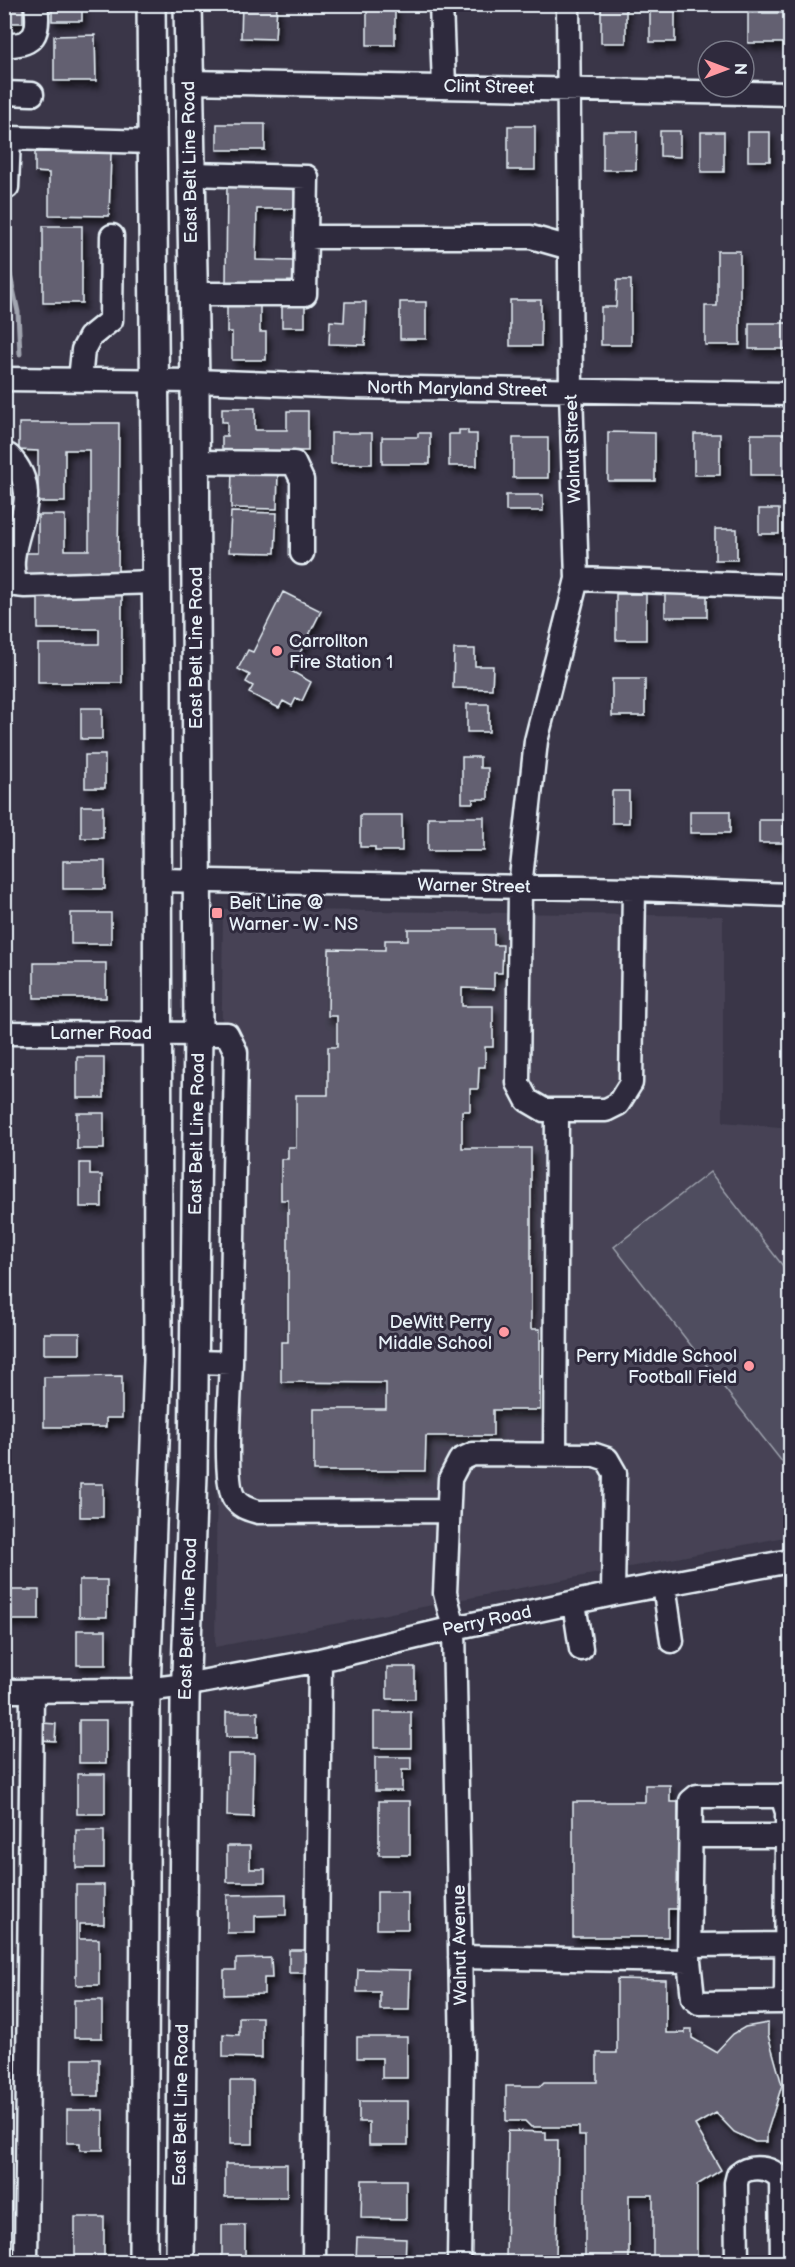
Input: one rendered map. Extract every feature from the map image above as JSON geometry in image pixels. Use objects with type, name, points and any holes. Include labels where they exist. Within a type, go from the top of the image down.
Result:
[{"type":"main road","name":"East Belt Line Road","points":[[143,2262],[146,1690],[158,1360],[156,582],[151,4]]},
{"type":"main road","name":"East Belt Line Road","points":[[180,2262],[185,1685],[195,1362],[198,1034],[195,381],[188,4]]},
{"type":"street","points":[[4,45],[28,43],[35,34],[36,4]]},
{"type":"street","points":[[441,4],[444,86]]},
{"type":"street","name":"Walnut Street","points":[[568,4],[571,391],[578,579],[536,741],[520,887],[518,1083],[527,1100],[544,1110],[606,1110],[618,1104],[631,1083],[634,889]]},
{"type":"street","name":"Clint Street","points":[[188,82],[790,94]]},
{"type":"street","points":[[4,93],[32,94]]},
{"type":"street","points":[[7,187],[9,138],[152,142]]},
{"type":"street","points":[[190,174],[307,177],[305,294],[193,294]]},
{"type":"street","points":[[80,380],[83,350],[90,337],[111,320],[112,236]]},
{"type":"street","points":[[306,239],[419,236],[531,237],[570,248]]},
{"type":"street","name":"North Maryland Street","points":[[4,380],[195,381],[352,387],[790,393]]},
{"type":"street","points":[[4,456],[9,456],[19,467],[25,481],[25,506],[14,530],[11,549],[10,574],[16,585],[156,582]]},
{"type":"street","points":[[195,462],[294,463],[302,480],[302,553]]},
{"type":"street","points":[[578,579],[790,586]]},
{"type":"street","name":"Warner Street","points":[[157,880],[634,889],[790,895]]},
{"type":"street","name":"Larner Road","points":[[4,1033],[227,1034],[236,1052],[231,1363]]},
{"type":"street","points":[[555,1454],[557,1110]]},
{"type":"street","points":[[195,1362],[231,1363],[228,1478],[233,1497],[243,1508],[258,1512],[448,1511]]},
{"type":"street","name":"Walnut Avenue","points":[[459,2262],[462,2053],[454,1628],[445,1593],[450,1479],[460,1460],[473,1454],[595,1455],[607,1459],[615,1473],[613,1594]]},
{"type":"street","name":"Perry Road","points":[[4,1690],[146,1690],[185,1685],[320,1660],[613,1594],[790,1561]]},
{"type":"street","points":[[664,1585],[672,1641]]},
{"type":"street","points":[[574,1603],[581,1648]]},
{"type":"street","points":[[314,2262],[320,1660]]},
{"type":"street","points":[[26,2262],[32,1690]]},
{"type":"street","points":[[697,1796],[782,1796],[787,1812],[789,1836],[788,1944],[786,1990],[783,2002],[699,2003],[693,1998],[689,1953],[692,1801],[697,1796]]},
{"type":"street","points":[[692,1836],[789,1836]]},
{"type":"street","points":[[460,1957],[689,1953],[788,1944]]},
{"type":"street","points":[[737,2262],[738,2175],[747,2170],[771,2170],[781,2180],[782,2262]]},
{"type":"shaded area","name":"DeWitt Perry Middle School","points":[[223,909],[723,916],[723,1122],[790,1128],[790,1536],[215,1647]]},
{"type":"shaded area","name":"Perry Middle School Football Field","points":[[710,1172],[790,1275],[790,1457],[783,1463],[614,1247]]},
{"type":"building","points":[[4,4],[23,4],[23,23],[4,23]]},
{"type":"building","points":[[52,4],[82,4],[82,21],[52,21]]},
{"type":"building","points":[[242,4],[277,4],[275,39],[241,38]]},
{"type":"building","points":[[601,4],[626,4],[626,43],[601,43]]},
{"type":"building","points":[[650,4],[675,4],[675,42],[650,42]]},
{"type":"building","points":[[367,5],[395,5],[395,45],[367,45]]},
{"type":"building","points":[[748,13],[785,13],[785,43],[756,43],[756,39],[748,39]]},
{"type":"building","points":[[95,35],[96,81],[54,81],[54,36]]},
{"type":"building","points":[[217,124],[265,124],[265,150],[217,150]]},
{"type":"building","points":[[508,126],[535,126],[535,170],[508,170]]},
{"type":"building","points":[[603,131],[637,131],[636,170],[603,170]]},
{"type":"building","points":[[660,131],[680,131],[680,157],[660,156]]},
{"type":"building","points":[[701,132],[724,132],[724,172],[701,172]]},
{"type":"building","points":[[748,132],[770,132],[770,161],[748,161]]},
{"type":"building","points":[[35,152],[111,153],[109,216],[49,215],[49,173],[35,172]]},
{"type":"building","points":[[227,181],[294,182],[294,209],[257,209],[256,260],[293,261],[293,288],[226,287]]},
{"type":"building","points":[[43,226],[82,226],[82,303],[43,303]]},
{"type":"building","points":[[717,251],[740,251],[740,345],[705,345],[705,306],[717,306]]},
{"type":"building","points":[[617,280],[631,280],[631,345],[601,345],[601,307],[616,307]]},
{"type":"building","points":[[510,300],[541,300],[541,346],[510,346]]},
{"type":"building","points":[[282,302],[305,302],[305,327],[282,327]]},
{"type":"building","points":[[345,302],[366,302],[365,345],[329,344],[330,321],[344,322]]},
{"type":"building","points":[[400,302],[426,302],[426,339],[400,339]]},
{"type":"building","points":[[227,306],[260,306],[260,332],[266,332],[266,360],[232,360],[232,332],[227,332]]},
{"type":"building","points":[[749,323],[790,323],[790,349],[749,349]]},
{"type":"building","points":[[222,408],[255,408],[255,430],[287,430],[287,411],[308,411],[308,451],[222,450],[222,436],[227,436],[227,422],[222,422]]},
{"type":"building","points":[[19,423],[119,423],[118,577],[19,577],[19,553],[38,553],[38,515],[65,515],[65,550],[89,550],[89,450],[65,450],[65,502],[38,502],[38,451],[19,450]]},
{"type":"building","points":[[459,430],[468,430],[468,434],[477,434],[477,466],[449,466],[449,434],[459,434]]},
{"type":"building","points":[[608,432],[655,433],[655,481],[608,481]]},
{"type":"building","points":[[331,433],[372,433],[372,464],[331,464]]},
{"type":"building","points":[[418,433],[430,433],[430,464],[382,464],[382,437],[418,437]]},
{"type":"building","points":[[694,434],[720,434],[720,475],[694,475]]},
{"type":"building","points":[[751,434],[788,434],[788,475],[751,475]]},
{"type":"building","points":[[513,438],[548,438],[548,478],[513,478]]},
{"type":"building","points":[[232,469],[278,471],[277,509],[231,508]]},
{"type":"building","points":[[506,495],[543,495],[543,511],[506,511]]},
{"type":"building","points":[[759,509],[779,509],[779,534],[759,534]]},
{"type":"building","points":[[231,512],[277,513],[275,553],[229,552]]},
{"type":"building","points":[[715,529],[737,529],[737,560],[715,560]]},
{"type":"building","points":[[38,590],[122,590],[122,683],[38,683],[38,644],[99,644],[99,629],[38,629]]},
{"type":"building","points":[[665,591],[707,591],[707,617],[665,617]]},
{"type":"building","name":"Carrollton Fire Station 1","points":[[283,592],[321,611],[291,671],[311,682],[302,701],[296,698],[292,706],[283,701],[279,708],[249,693],[253,686],[246,682],[250,675],[238,669],[248,650],[253,652]]},
{"type":"building","points":[[616,594],[646,594],[646,640],[616,640]]},
{"type":"building","points":[[454,649],[475,649],[475,666],[493,666],[492,689],[453,688]]},
{"type":"building","points":[[612,679],[645,679],[645,716],[612,716]]},
{"type":"building","points":[[467,704],[489,704],[489,732],[467,732]]},
{"type":"building","points":[[81,708],[102,708],[102,739],[81,739]]},
{"type":"building","points":[[85,755],[105,755],[105,788],[85,788]]},
{"type":"building","points":[[462,757],[480,757],[480,768],[488,768],[488,799],[473,799],[473,803],[462,803]]},
{"type":"building","points":[[612,791],[629,791],[629,823],[612,823]]},
{"type":"building","points":[[785,797],[790,797],[790,820],[785,820]]},
{"type":"building","points":[[81,806],[103,806],[103,838],[81,838]]},
{"type":"building","points":[[690,811],[730,811],[730,833],[690,833]]},
{"type":"building","points":[[360,815],[402,815],[402,851],[375,851],[375,847],[360,847]]},
{"type":"building","points":[[428,817],[484,817],[484,851],[428,851]]},
{"type":"building","points":[[759,820],[784,820],[784,843],[759,843]]},
{"type":"building","points":[[63,861],[105,861],[105,889],[63,889]]},
{"type":"building","points":[[71,913],[111,913],[111,944],[71,944]]},
{"type":"building","points":[[408,929],[494,929],[494,945],[503,945],[502,973],[494,973],[494,989],[462,988],[462,1006],[493,1006],[493,1047],[485,1047],[485,1067],[479,1067],[478,1089],[470,1089],[470,1111],[462,1111],[462,1148],[531,1148],[531,1329],[540,1329],[540,1410],[493,1410],[493,1436],[426,1436],[425,1471],[314,1471],[314,1409],[386,1409],[386,1383],[281,1382],[281,1342],[288,1342],[288,1200],[281,1200],[281,1159],[288,1159],[288,1147],[296,1147],[296,1095],[328,1095],[328,1047],[337,1047],[337,1016],[328,1016],[329,949],[385,950],[385,940],[408,940]]},
{"type":"building","points":[[34,963],[106,963],[106,998],[34,998]]},
{"type":"building","points":[[77,1057],[104,1057],[104,1098],[77,1098]]},
{"type":"building","points":[[77,1113],[104,1113],[104,1149],[77,1149]]},
{"type":"building","points":[[80,1163],[90,1163],[90,1175],[102,1175],[102,1207],[80,1207]]},
{"type":"building","points":[[44,1333],[80,1333],[80,1354],[44,1354]]},
{"type":"building","points":[[122,1376],[122,1418],[106,1418],[106,1427],[44,1427],[44,1377]]},
{"type":"building","points":[[80,1484],[103,1484],[103,1517],[80,1517]]},
{"type":"building","points":[[79,1580],[107,1580],[107,1617],[79,1617]]},
{"type":"building","points":[[4,1590],[39,1590],[39,1620],[4,1620]]},
{"type":"building","points":[[77,1630],[106,1630],[106,1665],[77,1665]]},
{"type":"building","points":[[387,1667],[415,1667],[415,1699],[387,1699]]},
{"type":"building","points":[[226,1712],[258,1712],[258,1737],[226,1737]]},
{"type":"building","points":[[374,1712],[411,1712],[411,1748],[374,1748]]},
{"type":"building","points":[[79,1720],[106,1720],[106,1763],[79,1763]]},
{"type":"building","points":[[42,1723],[56,1724],[55,1741],[41,1740]]},
{"type":"building","points":[[228,1754],[254,1754],[253,1817],[227,1816]]},
{"type":"building","points":[[375,1757],[411,1757],[411,1770],[402,1770],[402,1791],[375,1791]]},
{"type":"building","points":[[77,1774],[105,1774],[105,1814],[77,1814]]},
{"type":"building","points":[[645,1785],[670,1785],[670,1802],[678,1802],[678,1909],[668,1909],[668,1937],[573,1937],[573,1802],[645,1802]]},
{"type":"building","points":[[379,1801],[410,1801],[410,1855],[379,1855]]},
{"type":"building","points":[[76,1830],[104,1830],[104,1868],[76,1868]]},
{"type":"building","points":[[227,1846],[250,1846],[250,1869],[265,1869],[265,1882],[227,1882]]},
{"type":"building","points":[[76,1885],[104,1885],[104,1924],[79,1924],[79,1939],[99,1939],[99,1985],[76,1985]]},
{"type":"building","points":[[377,1892],[408,1892],[408,1929],[377,1929]]},
{"type":"building","points":[[286,1894],[286,1915],[255,1916],[255,1933],[227,1933],[227,1895]]},
{"type":"building","points":[[289,1950],[305,1950],[305,1973],[289,1973]]},
{"type":"building","points":[[271,1958],[272,1978],[264,1978],[264,1994],[224,1995],[224,1970],[236,1970],[236,1959]]},
{"type":"building","points":[[358,1969],[410,1970],[409,2010],[380,2010],[380,1992],[357,1992]]},
{"type":"building","points":[[617,1979],[666,1980],[666,2033],[685,2033],[685,2029],[692,2029],[692,2038],[716,2052],[733,2034],[745,2027],[768,2023],[768,2035],[782,2085],[767,2133],[767,2142],[755,2142],[734,2132],[716,2113],[695,2125],[721,2170],[697,2185],[697,2262],[653,2262],[653,2195],[629,2195],[629,2262],[585,2262],[585,2136],[579,2136],[579,2127],[531,2127],[525,2121],[506,2121],[506,2086],[540,2086],[544,2082],[597,2082],[597,2053],[617,2053]]},
{"type":"building","points":[[74,2000],[102,2000],[102,2038],[74,2038]]},
{"type":"building","points":[[239,2017],[262,2017],[262,2058],[223,2057],[223,2034],[239,2035]]},
{"type":"building","points":[[357,2037],[407,2037],[407,2078],[382,2078],[382,2058],[357,2058]]},
{"type":"building","points":[[73,2059],[99,2059],[99,2096],[73,2096]]},
{"type":"building","points":[[230,2081],[253,2081],[253,2144],[230,2144]]},
{"type":"building","points":[[359,2101],[408,2101],[408,2145],[369,2145],[369,2122],[359,2122]]},
{"type":"building","points":[[67,2110],[103,2110],[103,2150],[80,2150],[80,2143],[67,2143]]},
{"type":"building","points":[[508,2131],[546,2132],[546,2140],[558,2140],[556,2262],[506,2262]]},
{"type":"building","points":[[225,2164],[287,2164],[287,2197],[225,2197]]},
{"type":"building","points":[[362,2180],[406,2180],[406,2219],[361,2218]]},
{"type":"building","points":[[75,2217],[104,2217],[104,2262],[75,2262]]},
{"type":"building","points":[[222,2225],[245,2225],[245,2262],[222,2262]]},
{"type":"building","points":[[357,2237],[406,2239],[405,2262],[377,2262],[377,2259],[365,2258],[365,2262],[356,2262]]},
{"type":"waterway","points":[[4,247],[18,312],[20,354]]},
{"type":"place","name":"Carrollton Fire Station 1","points":[[277,651]]},
{"type":"place","name":"Belt Line @ Warner - W - NS","points":[[217,913]]},
{"type":"place","name":"DeWitt Perry Middle School","points":[[504,1332]]},
{"type":"place","name":"Perry Middle School Football Field","points":[[749,1366]]}]
